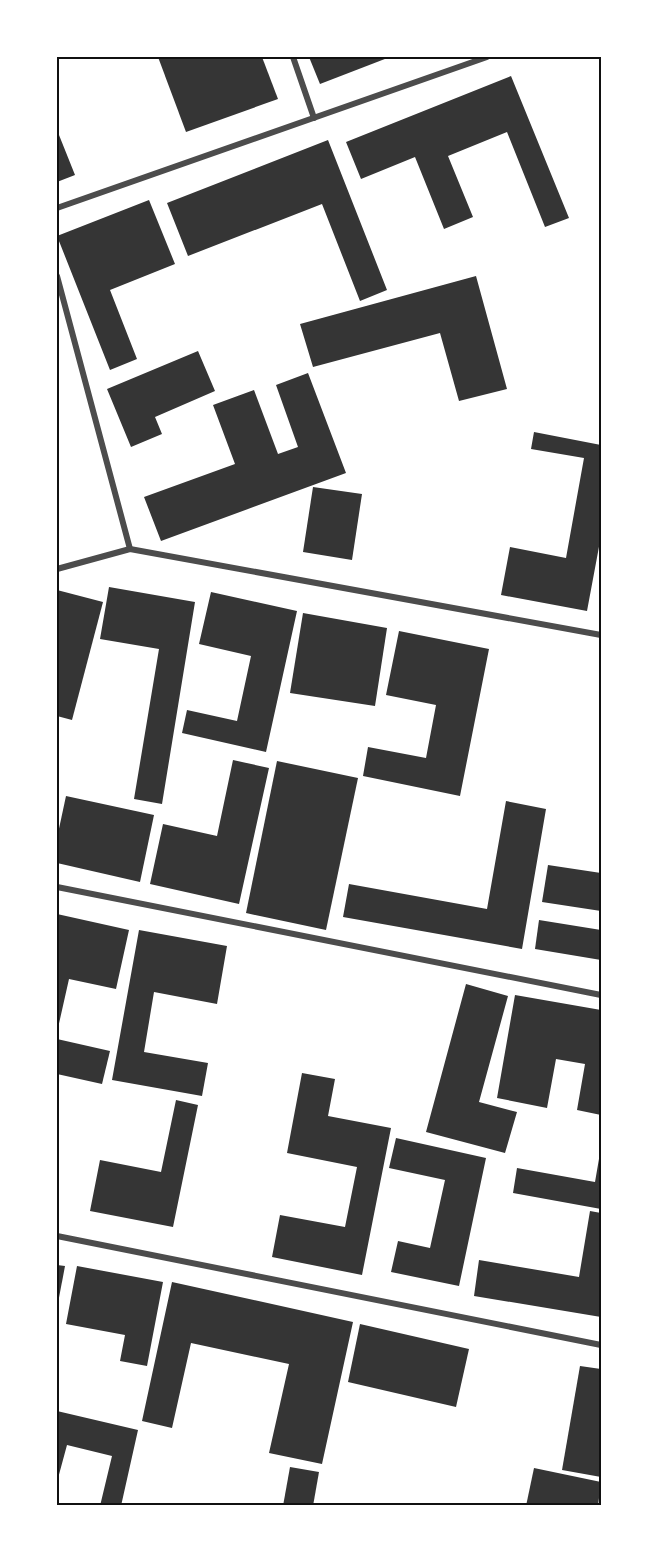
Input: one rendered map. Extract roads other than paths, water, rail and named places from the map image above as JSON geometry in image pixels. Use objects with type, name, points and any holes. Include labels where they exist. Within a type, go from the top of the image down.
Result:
[{"type":"street","points":[[293,57],[314,118]]},
{"type":"street","points":[[57,208],[487,57]]},
{"type":"street","points":[[57,276],[130,549]]},
{"type":"street","points":[[57,569],[130,549],[601,634]]},
{"type":"street","points":[[57,887],[601,995]]},
{"type":"street","points":[[57,1236],[601,1345]]}]
